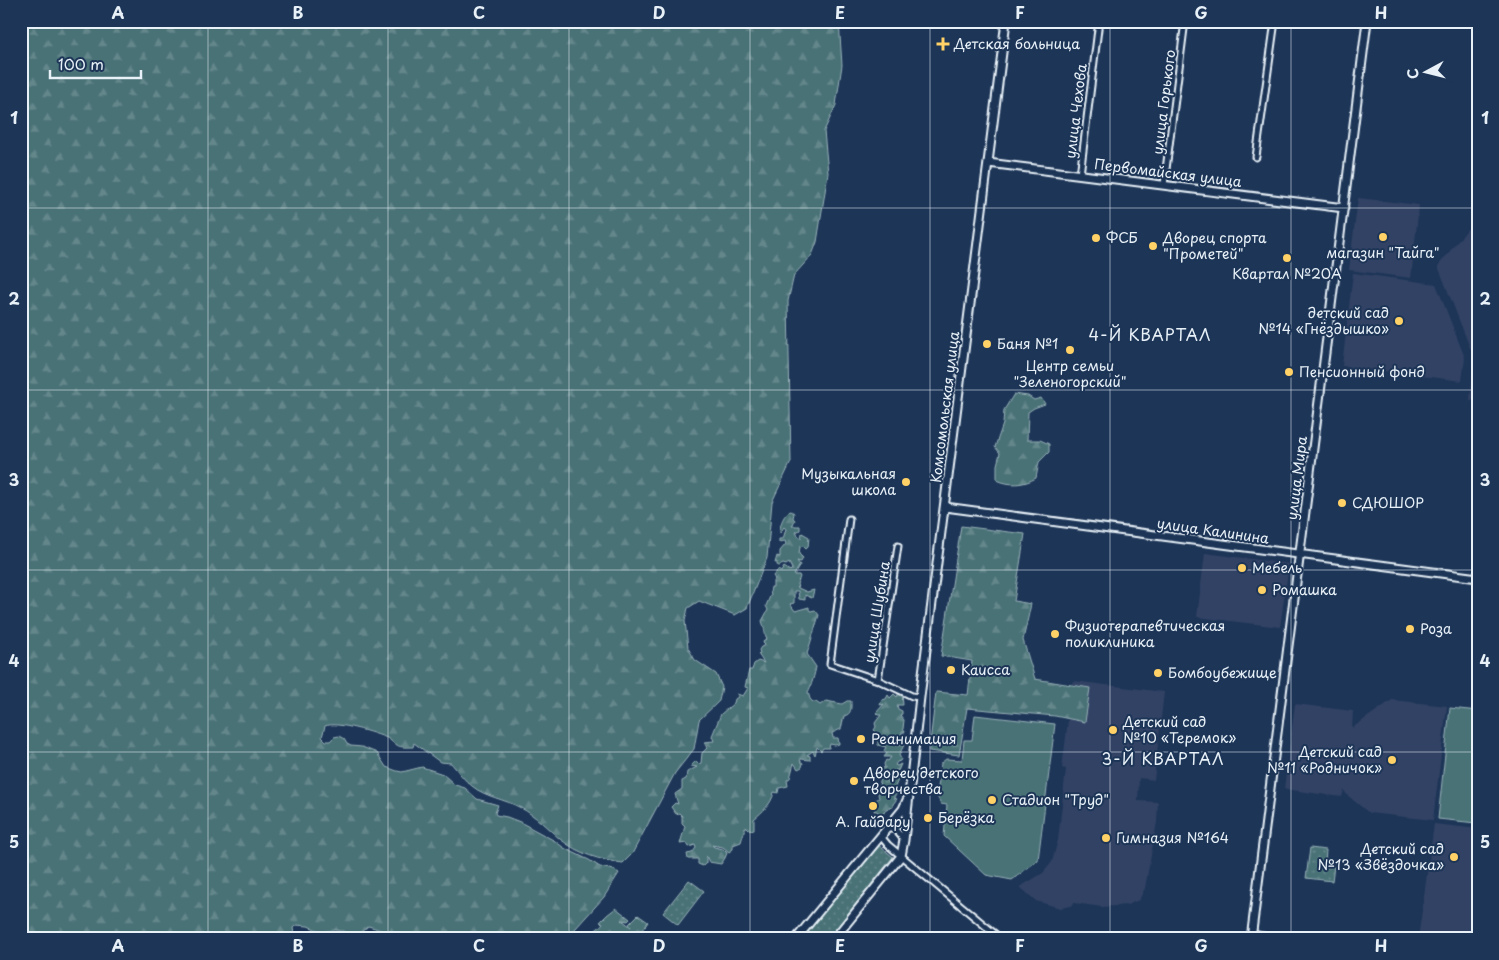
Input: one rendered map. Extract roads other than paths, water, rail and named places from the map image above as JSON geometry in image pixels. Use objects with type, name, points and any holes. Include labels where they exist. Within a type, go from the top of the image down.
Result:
[{"type":"street","name":"Комсомольская улица","points":[[834,939],[901,856],[904,840],[920,697],[946,507],[1006,21]]},
{"type":"street","name":"улица Чехова","points":[[1080,175],[1099,21]]},
{"type":"street","name":"улица Горького","points":[[1164,185],[1185,21]]},
{"type":"street","points":[[1256,157],[1275,21]]},
{"type":"street","name":"улица Мира","points":[[1251,937],[1367,21]]},
{"type":"street","name":"Первомайская улица","points":[[988,163],[1344,208]]},
{"type":"street","name":"улица Калинина","points":[[946,507],[1478,578]]},
{"type":"street","points":[[848,519],[830,664],[878,680],[912,696],[920,697]]},
{"type":"street","name":"улица Шубина","points":[[878,680],[898,546]]},
{"type":"street","name":"Комсомольская улица","points":[[796,939],[903,809],[910,796]]},
{"type":"street","points":[[904,840],[896,829],[885,831],[883,836],[885,842],[901,856],[1001,939]]},
{"type":"street","points":[[1251,937],[1280,939]]},
{"type":"place","name":"Детская больница","points":[[943,44]]},
{"type":"place","name":"магазин \"Тайга\"","points":[[1383,237]]},
{"type":"place","name":"ФСБ","points":[[1096,238]]},
{"type":"place","name":"Дворец спорта \"Прометей\"","points":[[1153,246]]},
{"type":"place","name":"Квартал №20А","points":[[1287,258]]},
{"type":"place","name":"детский сад №14 «Гнёздышко»","points":[[1399,321]]},
{"type":"place","name":"Баня №1","points":[[987,344]]},
{"type":"place","name":"Центр семьи \"Зеленогорский\"","points":[[1070,350]]},
{"type":"place","name":"Пенсионный фонд","points":[[1289,372]]},
{"type":"place","name":"Музыкальная школа","points":[[906,482]]},
{"type":"place","name":"СДЮШОР","points":[[1342,503]]},
{"type":"place","name":"Мебель","points":[[1242,568]]},
{"type":"place","name":"Ромашка","points":[[1262,590]]},
{"type":"place","name":"Роза","points":[[1410,629]]},
{"type":"place","name":"Физиотерапевтическая поликлиника","points":[[1055,634]]},
{"type":"place","name":"Каисса","points":[[951,670]]},
{"type":"place","name":"Бомбоубежище","points":[[1158,673]]},
{"type":"place","name":"Детский сад №10 «Теремок»","points":[[1113,730]]},
{"type":"place","name":"Реанимация","points":[[861,739]]},
{"type":"place","name":"Детский сад №11 «Родничок»","points":[[1392,760]]},
{"type":"place","name":"Дворец детского творчества","points":[[854,781]]},
{"type":"place","name":"Стадион \"Труд\"","points":[[992,800]]},
{"type":"place","name":"А. Гайдару","points":[[873,806]]},
{"type":"place","name":"Берёзка","points":[[928,818]]},
{"type":"place","name":"Гимназия №164","points":[[1106,838]]},
{"type":"place","name":"Детский сад №13 «Звёздочка»","points":[[1454,857]]},
{"type":"district","name":"4-Й КВАРТАЛ","points":[[1150,335]]},
{"type":"district","name":"3-Й КВАРТАЛ","points":[[1163,759]]}]
